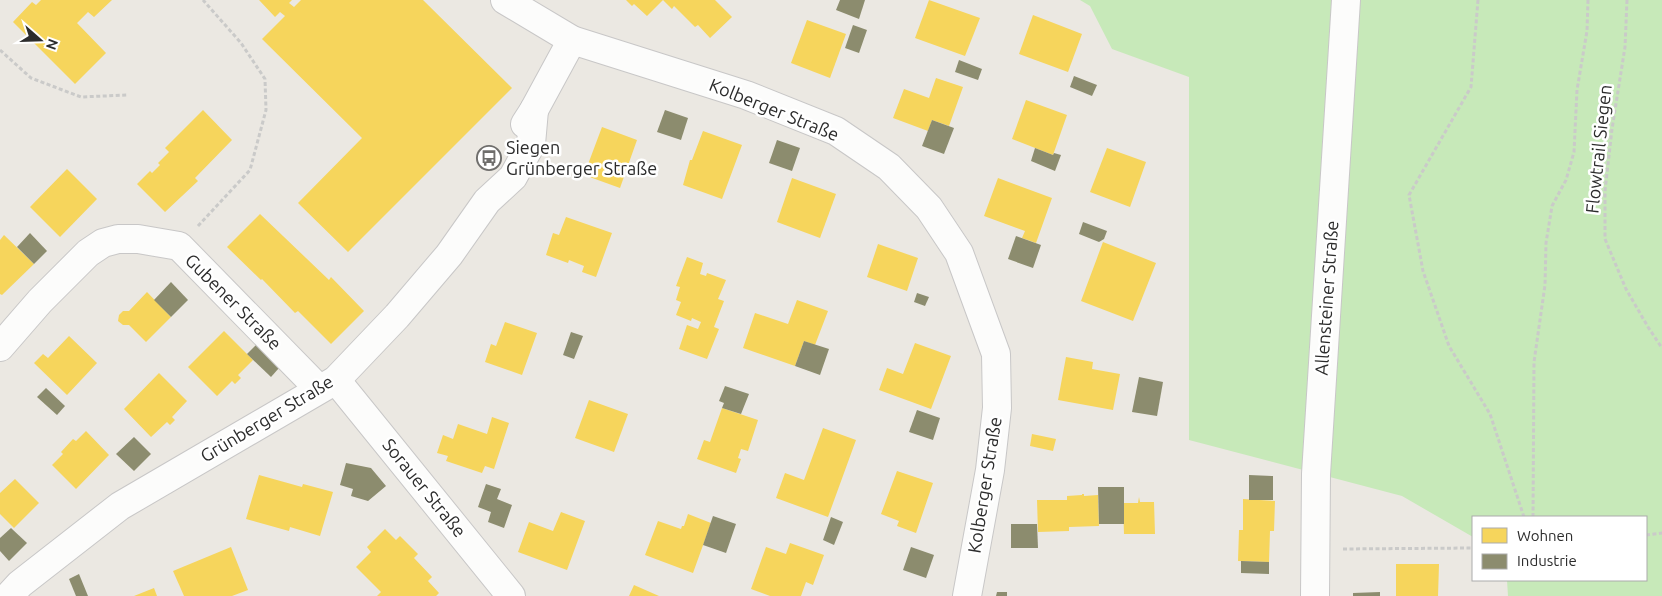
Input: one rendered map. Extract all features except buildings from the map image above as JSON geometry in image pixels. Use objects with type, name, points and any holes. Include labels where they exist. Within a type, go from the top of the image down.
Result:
[{"type":"street","name":"Kolberger Straße","points":[[504,0],[572,40],[746,95],[836,131],[889,167],[929,208],[959,254],[996,354],[997,408],[990,470],[967,596]]},
{"type":"street","name":"Allensteiner Straße","points":[[1315,596],[1316,474],[1346,0]]},
{"type":"street","name":"Grünberger Straße","points":[[9,596],[20,584],[120,506],[328,385],[396,316],[449,255],[487,201],[513,177],[531,144],[534,110],[572,40]]},
{"type":"street","name":"Gubener Straße","points":[[0,347],[40,301],[88,253],[103,243],[118,239],[138,239],[179,246],[328,385]]},
{"type":"street","name":"Sorauer Straße","points":[[328,385],[511,596]]},
{"type":"path","points":[[179,246],[250,170],[266,110],[265,79],[241,43],[203,0]]},
{"type":"path","points":[[1478,0],[1471,87],[1409,195],[1423,270],[1449,346],[1490,414],[1524,516]]},
{"type":"path","points":[[1533,516],[1534,362],[1545,285],[1546,243],[1552,206],[1566,180],[1574,152],[1576,90],[1587,31],[1588,0]]},
{"type":"path","name":"Flowtrail Siegen","points":[[1627,0],[1625,47],[1612,129],[1605,191],[1605,239],[1626,288],[1662,348]]},
{"type":"path","points":[[0,50],[31,78],[80,97],[126,95]]},
{"type":"path","points":[[1647,535],[1662,533]]},
{"type":"path","points":[[1315,549],[1472,548]]},
{"type":"green space","points":[[1080,0],[1662,0],[1662,596],[1508,596],[1507,581],[1647,581],[1647,516],[1472,516],[1472,536],[1402,496],[1189,440],[1189,77],[1112,49],[1090,6]]},
{"type":"place","name":"Siegen Grünberger Straße","points":[[489,158]]}]
